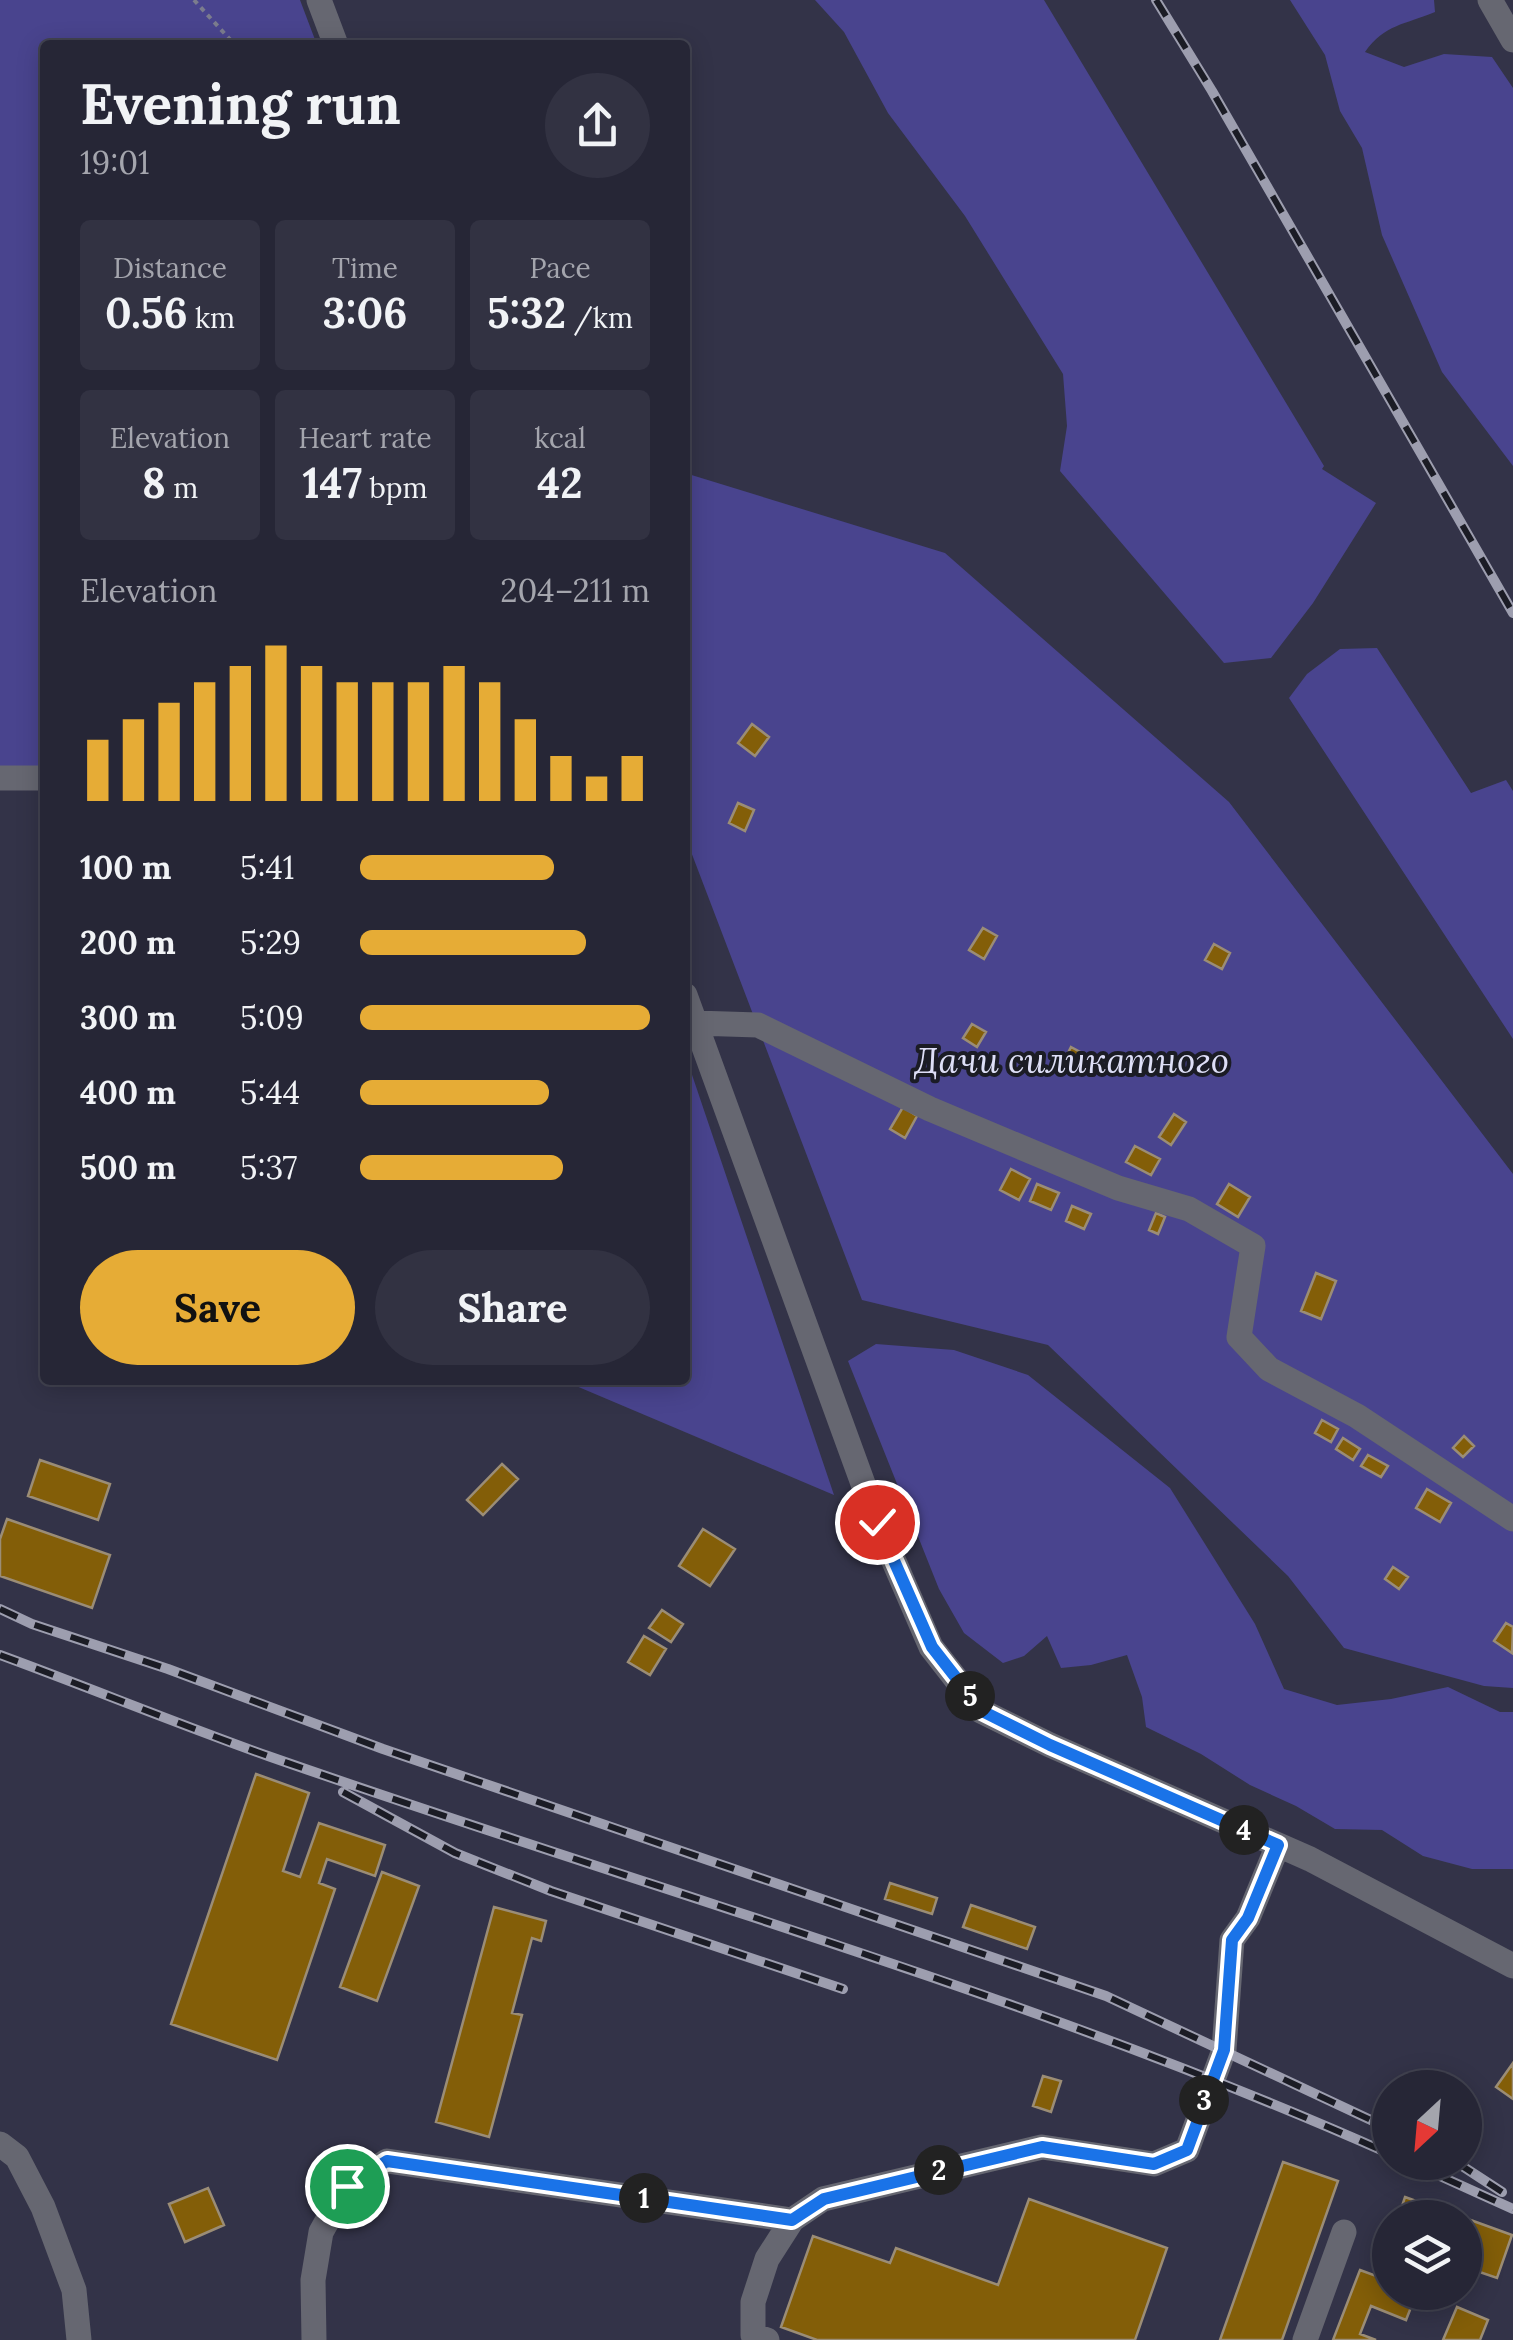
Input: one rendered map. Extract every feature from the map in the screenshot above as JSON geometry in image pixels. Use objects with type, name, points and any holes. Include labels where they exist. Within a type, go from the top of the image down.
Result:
[{"type":"street","points":[[320,0],[334,40]]},
{"type":"street","points":[[1490,0],[1513,40]]},
{"type":"street","points":[[0,778],[40,778]]},
{"type":"street","points":[[690,1009],[877,1522],[932,1647],[982,1711],[1278,1845],[1513,1966]]},
{"type":"street","points":[[695,1023],[758,1025],[930,1109],[1118,1188],[1189,1209],[1253,1246],[1238,1337],[1269,1369],[1358,1416],[1513,1520]]},
{"type":"street","points":[[767,2340],[753,2335],[753,2302],[767,2260],[792,2220],[824,2199],[1042,2147],[1154,2164],[1187,2150],[1224,2050],[1232,1940],[1248,1918],[1278,1845]]},
{"type":"street","points":[[0,2144],[17,2157],[44,2207],[74,2290],[79,2340]]},
{"type":"street","points":[[314,2340],[312,2280],[322,2232],[347,2186],[387,2161],[792,2220]]},
{"type":"street","points":[[1304,2340],[1344,2232]]},
{"type":"path","points":[[194,0],[230,40]]},
{"type":"green space","points":[[0,0],[300,0],[315,40],[40,40],[40,767],[0,766]]},
{"type":"green space","points":[[815,0],[1044,0],[1324,466],[1322,469],[1376,503],[1313,603],[1271,658],[1224,663],[1060,471],[1067,426],[1063,374],[965,216],[888,113],[844,32]]},
{"type":"green space","points":[[1290,0],[1434,0],[1435,12],[1388,30],[1365,52],[1404,67],[1444,54],[1492,57],[1513,88],[1513,466],[1442,372],[1382,235],[1362,148],[1340,111],[1325,55]]},
{"type":"green space","name":"Дачи силикатного","points":[[690,475],[945,553],[1229,802],[1513,1174],[1513,1688],[1484,1686],[1344,1648],[1288,1576],[1048,1345],[862,1300],[690,849]]},
{"type":"green space","points":[[1377,648],[1471,793],[1506,780],[1513,791],[1513,1039],[1289,698],[1307,674],[1340,649]]},
{"type":"green space","points":[[690,1069],[834,1495],[574,1385],[690,1385]]},
{"type":"green space","points":[[876,1344],[954,1350],[1028,1375],[1170,1488],[1255,1624],[1284,1689],[1337,1705],[1448,1687],[1500,1712],[1513,1712],[1513,1869],[1472,1869],[1423,1856],[1382,1830],[1335,1829],[1250,1785],[1201,1754],[1146,1727],[1142,1697],[1127,1655],[1061,1668],[1047,1636],[1024,1656],[1003,1663],[964,1633],[939,1589],[848,1361]]},
{"type":"building","points":[[752,724],[769,737],[755,756],[738,743]]},
{"type":"building","points":[[738,803],[754,810],[745,831],[729,823]]},
{"type":"building","points":[[983,928],[997,936],[984,959],[969,950]]},
{"type":"building","points":[[1214,944],[1230,953],[1222,969],[1205,960]]},
{"type":"building","points":[[972,1024],[986,1032],[977,1047],[963,1038]]},
{"type":"building","points":[[1071,1047],[1082,1053],[1073,1070],[1062,1065]]},
{"type":"building","points":[[903,1107],[917,1116],[905,1138],[890,1129]]},
{"type":"building","points":[[1174,1114],[1186,1122],[1171,1145],[1159,1137]]},
{"type":"building","points":[[1135,1146],[1160,1159],[1151,1175],[1126,1162]]},
{"type":"building","points":[[1011,1169],[1030,1179],[1019,1200],[1000,1190]]},
{"type":"building","points":[[1037,1184],[1059,1193],[1051,1210],[1030,1201]]},
{"type":"building","points":[[1229,1184],[1250,1197],[1238,1217],[1217,1204]]},
{"type":"building","points":[[1072,1206],[1091,1214],[1084,1229],[1066,1221]]},
{"type":"building","points":[[1156,1213],[1165,1217],[1158,1234],[1149,1230]]},
{"type":"building","points":[[1316,1273],[1336,1281],[1321,1319],[1301,1311]]},
{"type":"building","points":[[1322,1420],[1338,1429],[1331,1442],[1315,1433]]},
{"type":"building","points":[[1464,1436],[1474,1446],[1463,1457],[1453,1448]]},
{"type":"building","points":[[1343,1438],[1360,1449],[1353,1460],[1336,1449]]},
{"type":"building","points":[[1368,1455],[1388,1466],[1381,1477],[1361,1466]]},
{"type":"building","points":[[40,1460],[110,1484],[98,1520],[28,1496]]},
{"type":"building","points":[[502,1464],[518,1479],[483,1515],[467,1500]]},
{"type":"building","points":[[1427,1489],[1451,1503],[1440,1522],[1416,1508]]},
{"type":"building","points":[[7,1519],[110,1555],[92,1608],[0,1576],[0,1539]]},
{"type":"building","points":[[703,1529],[735,1549],[710,1586],[679,1566]]},
{"type":"building","points":[[1393,1567],[1408,1577],[1399,1589],[1385,1579]]},
{"type":"building","points":[[662,1610],[683,1624],[671,1642],[649,1628]]},
{"type":"building","points":[[1506,1623],[1513,1627],[1512,1653],[1494,1641]]},
{"type":"building","points":[[644,1636],[666,1649],[650,1675],[628,1662]]},
{"type":"building","points":[[256,1774],[309,1793],[283,1871],[300,1877],[319,1823],[385,1845],[375,1876],[327,1859],[319,1883],[335,1889],[277,2060],[171,2024]]},
{"type":"building","points":[[382,1872],[419,1886],[377,2001],[340,1987]]},
{"type":"building","points":[[890,1883],[937,1898],[932,1914],[885,1899]]},
{"type":"building","points":[[971,1905],[1035,1927],[1027,1949],[963,1927]]},
{"type":"building","points":[[494,1907],[546,1921],[541,1941],[532,1938],[512,2013],[522,2015],[489,2137],[436,2122]]},
{"type":"building","points":[[1513,2063],[1513,2099],[1496,2087]]},
{"type":"building","points":[[1043,2076],[1061,2081],[1051,2112],[1033,2106]]},
{"type":"building","points":[[1283,2162],[1338,2181],[1282,2340],[1220,2340]]},
{"type":"building","points":[[208,2188],[224,2225],[185,2242],[169,2204]]},
{"type":"building","points":[[1029,2199],[1167,2248],[1135,2340],[817,2340],[781,2327],[813,2236],[890,2263],[896,2248],[998,2285]]},
{"type":"building","points":[[1482,2224],[1512,2235],[1497,2278],[1482,2273]]},
{"type":"building","points":[[1360,2270],[1372,2274],[1372,2306],[1360,2334],[1376,2340],[1333,2340]]},
{"type":"building","points":[[1381,2310],[1410,2310],[1406,2320]]},
{"type":"building","points":[[1456,2310],[1488,2320],[1480,2340],[1443,2340]]},
{"type":"railway","points":[[1156,0],[1513,613]]},
{"type":"railway","points":[[0,1609],[32,1624],[168,1669],[383,1749],[1106,1996],[1372,2121]]},
{"type":"railway","points":[[0,1655],[268,1756],[1115,2042],[1372,2146]]},
{"type":"railway","points":[[343,1792],[455,1853],[551,1891],[843,1989]]},
{"type":"railway","points":[[1482,2179],[1502,2192]]},
{"type":"railway","points":[[1449,2180],[1513,2209]]},
{"type":"route","points":[[347,2186],[387,2161],[792,2220],[824,2199],[1001,2154],[1042,2147],[1154,2164],[1187,2150],[1224,2050],[1232,1940],[1248,1918],[1278,1845],[982,1711],[932,1647],[877,1522]]}]
